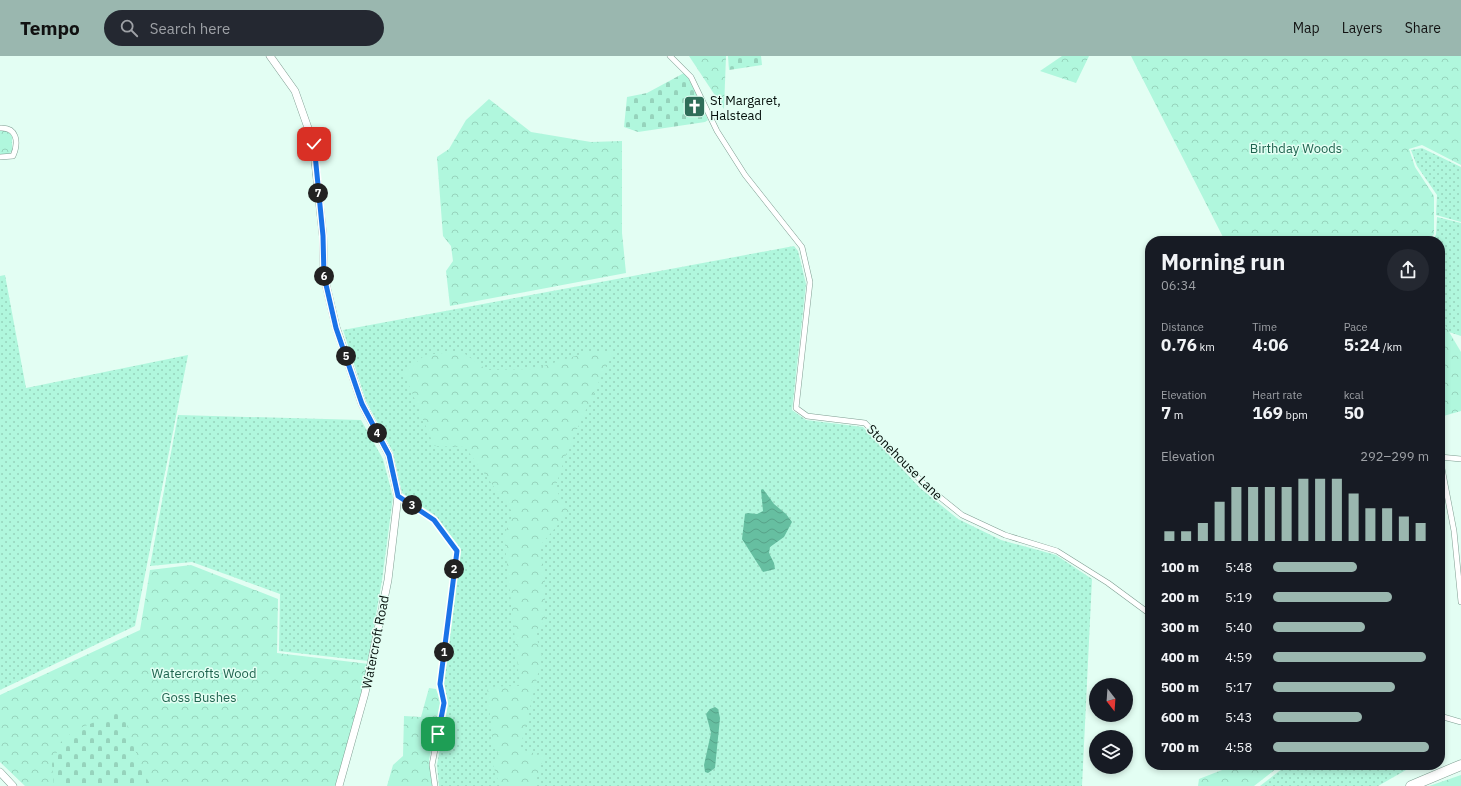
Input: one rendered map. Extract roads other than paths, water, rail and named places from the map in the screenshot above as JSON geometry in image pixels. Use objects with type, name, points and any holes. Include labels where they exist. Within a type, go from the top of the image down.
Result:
[{"type":"highway","points":[[1411,786],[1461,765]]},
{"type":"street","name":"Watercroft Road","points":[[270,56],[295,91],[313,142],[323,236],[324,276],[336,328],[362,404],[389,455],[398,496],[388,580],[365,693],[339,786]]},
{"type":"street","name":"Stonehouse Lane","points":[[670,56],[690,77],[717,131],[745,175],[802,247],[810,282],[796,408],[807,416],[865,422],[926,486],[962,515],[1005,535],[1057,550],[1108,583],[1145,610]]},
{"type":"street","points":[[0,128],[9,128],[13,131],[15,151],[13,156],[0,157]]},
{"type":"street","points":[[1445,457],[1461,459]]},
{"type":"street","points":[[1445,483],[1454,531],[1461,602]]},
{"type":"street","points":[[398,496],[434,520],[457,551],[440,684],[444,703],[432,765],[435,786]]},
{"type":"street","points":[[1445,717],[1461,722]]},
{"type":"street","points":[[0,772],[13,786]]},
{"type":"water","points":[[763,489],[774,504],[786,514],[792,522],[784,537],[770,547],[769,553],[775,569],[763,572],[742,539],[745,514],[757,514],[763,511],[761,490]]},
{"type":"water","points":[[715,707],[718,709],[720,718],[715,768],[708,773],[705,772],[704,765],[711,733],[706,714],[710,709]]},
{"type":"place","name":"St Margaret, Halstead","points":[[695,107]]},
{"type":"park label","name":"Birthday Woods","points":[[1296,148]]},
{"type":"park label","name":"Watercrofts Wood","points":[[204,673]]},
{"type":"park label","name":"Goss Bushes","points":[[199,697]]}]
